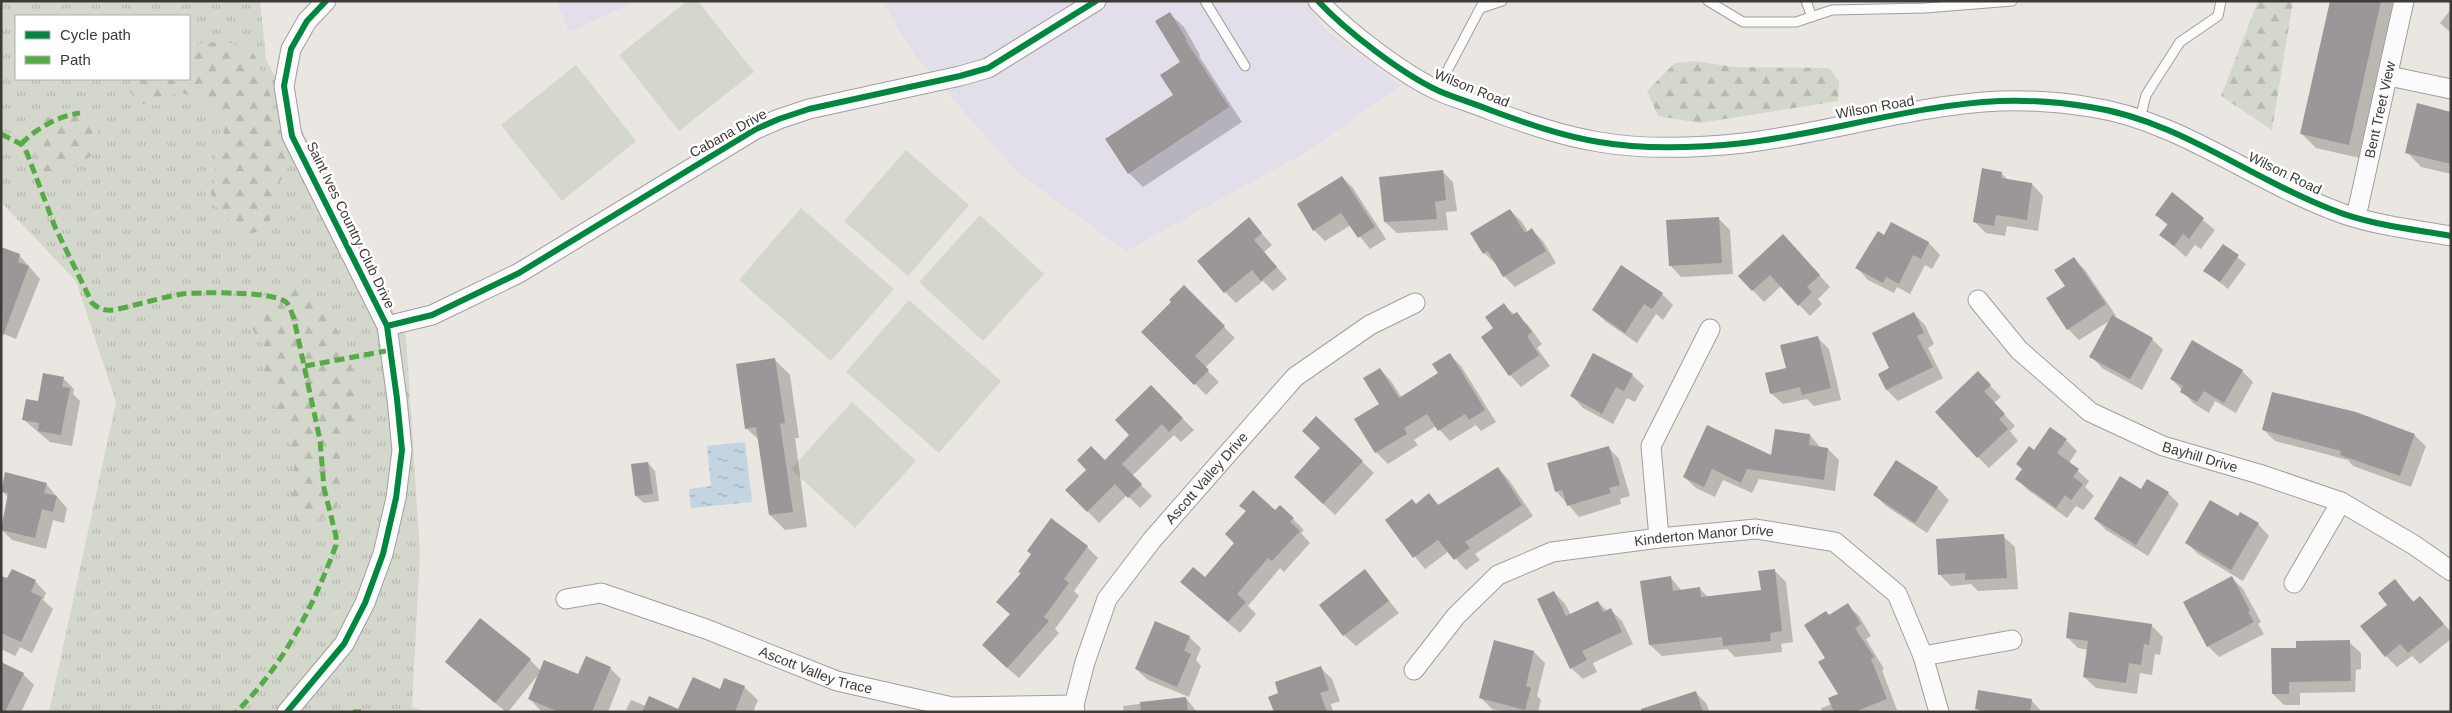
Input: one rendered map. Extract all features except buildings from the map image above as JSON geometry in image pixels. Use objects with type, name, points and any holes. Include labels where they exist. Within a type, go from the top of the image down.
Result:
[{"type":"street","name":"Saint Ives Country Club Drive","points":[[287,712],[344,644],[365,603],[383,554],[396,498],[402,450],[387,326],[292,136],[284,86],[291,50],[307,21],[326,1]]},
{"type":"street","name":"Cabana Drive","points":[[387,326],[432,315],[519,273],[756,129],[810,109],[960,76],[988,68],[1096,1]]},
{"type":"street","name":"Wilson Road","points":[[1318,1],[1368,46],[1437,90],[1552,132],[1598,142],[1624,145],[1681,146],[1744,142],[1962,105],[2000,101],[2042,101],[2093,107],[2140,119],[2186,138],[2333,210],[2356,217],[2451,236]]},
{"type":"street","name":"Bent Treet View","points":[[2356,217],[2389,76],[2404,1]]},
{"type":"street","points":[[2389,76],[2451,89]]},
{"type":"street","name":"Bayhill Drive","points":[[1978,300],[2019,350],[2090,412],[2163,446],[2259,474],[2341,502],[2414,545],[2451,571]]},
{"type":"street","name":"Ascott Valley Drive","points":[[1075,708],[1084,662],[1107,598],[1152,540],[1295,376],[1370,325],[1415,303]]},
{"type":"street","points":[[1659,538],[1651,446],[1710,328]]},
{"type":"street","points":[[2294,583],[2341,502]]},
{"type":"street","name":"Kinderton Manor Drive","points":[[1414,670],[1456,616],[1498,575],[1552,552],[1659,538],[1756,530],[1835,542],[1896,594],[1923,656],[1939,712]]},
{"type":"street","name":"Ascott Valley Trace","points":[[566,599],[601,593],[706,629],[837,681],[952,708],[1075,708]]},
{"type":"street","points":[[1923,656],[2012,640]]},
{"type":"lane","points":[[1205,1],[1245,66]]},
{"type":"lane","points":[[1437,90],[1483,5],[1502,1]]},
{"type":"lane","points":[[1708,1],[1743,22],[1796,22],[1832,10],[1925,8],[2012,1]]},
{"type":"lane","points":[[1806,1],[1812,17]]},
{"type":"lane","points":[[2140,119],[2146,96],[2180,42],[2218,16],[2221,1]]},
{"type":"shaded area","points":[[557,1],[637,1],[569,32]]},
{"type":"shaded area","points":[[882,1],[1306,1],[1323,27],[1400,86],[1308,151],[1126,251],[1018,173],[915,56]]},
{"type":"green space","points":[[1,1],[260,1],[266,59],[406,337],[420,552],[412,707],[428,712],[49,712],[116,402],[76,281],[1,202]]},
{"type":"green space","points":[[687,1],[698,1],[754,72],[679,131],[619,55]]},
{"type":"green space","points":[[2258,1],[2293,1],[2272,130],[2221,96]]},
{"type":"green space","points":[[213,42],[232,43],[254,54],[269,89],[274,113],[288,149],[287,174],[273,187],[268,231],[244,234],[234,229],[225,215],[214,205],[211,193],[215,176],[216,154],[224,133],[212,110],[202,101],[178,92],[158,105],[138,104],[130,91],[132,80],[190,80],[190,45]]},
{"type":"green space","points":[[1695,61],[1733,67],[1829,68],[1839,81],[1838,101],[1700,123],[1658,116],[1647,91],[1675,63]]},
{"type":"green space","points":[[576,65],[636,141],[562,201],[501,125]]},
{"type":"green space","points":[[72,107],[94,120],[98,133],[91,156],[73,167],[51,175],[38,169],[32,145],[36,127],[50,116]]},
{"type":"green space","points":[[906,150],[969,205],[908,276],[844,221]]},
{"type":"green space","points":[[801,208],[894,289],[831,361],[739,280]]},
{"type":"green space","points":[[980,215],[1044,274],[983,341],[919,282]]},
{"type":"green space","points":[[296,285],[320,298],[353,364],[361,396],[359,410],[347,433],[344,454],[343,494],[339,504],[331,512],[318,519],[298,525],[291,503],[295,461],[262,366],[264,347],[251,327],[255,310],[276,292]]},
{"type":"green space","points":[[909,300],[1001,381],[939,453],[846,372]]},
{"type":"green space","points":[[852,402],[916,461],[855,528],[791,469]]},
{"type":"water","points":[[745,442],[752,502],[691,508],[689,489],[711,486],[707,446]]},
{"type":"marked path","points":[[21,144],[48,124],[80,113]]},
{"type":"marked path","points":[[1,134],[21,144],[27,153],[55,227],[92,303],[97,307],[105,310],[114,310],[182,294],[219,293],[252,294],[279,298],[286,302],[291,310],[320,440],[324,488],[336,536],[336,545],[318,590],[295,634],[268,675],[236,712]]},
{"type":"marked path","points":[[305,366],[391,350]]},
{"type":"marked path","points":[[353,712],[361,712]]},
{"type":"cycle path","points":[[287,712],[344,644],[365,603],[383,554],[396,498],[402,450],[387,326],[292,136],[284,86],[291,49],[307,21],[326,1]]},
{"type":"cycle path","points":[[387,326],[432,315],[519,273],[756,129],[809,109],[960,76],[988,68],[1096,1]]},
{"type":"cycle path","points":[[1318,1],[1375,51],[1408,74],[1445,94],[1557,133],[1585,139],[1634,146],[1708,146],[1744,143],[1808,133],[1903,113],[1968,104],[2000,101],[2068,104],[2122,114],[2154,124],[2184,137],[2273,183],[2347,215],[2391,226],[2451,236]]}]
